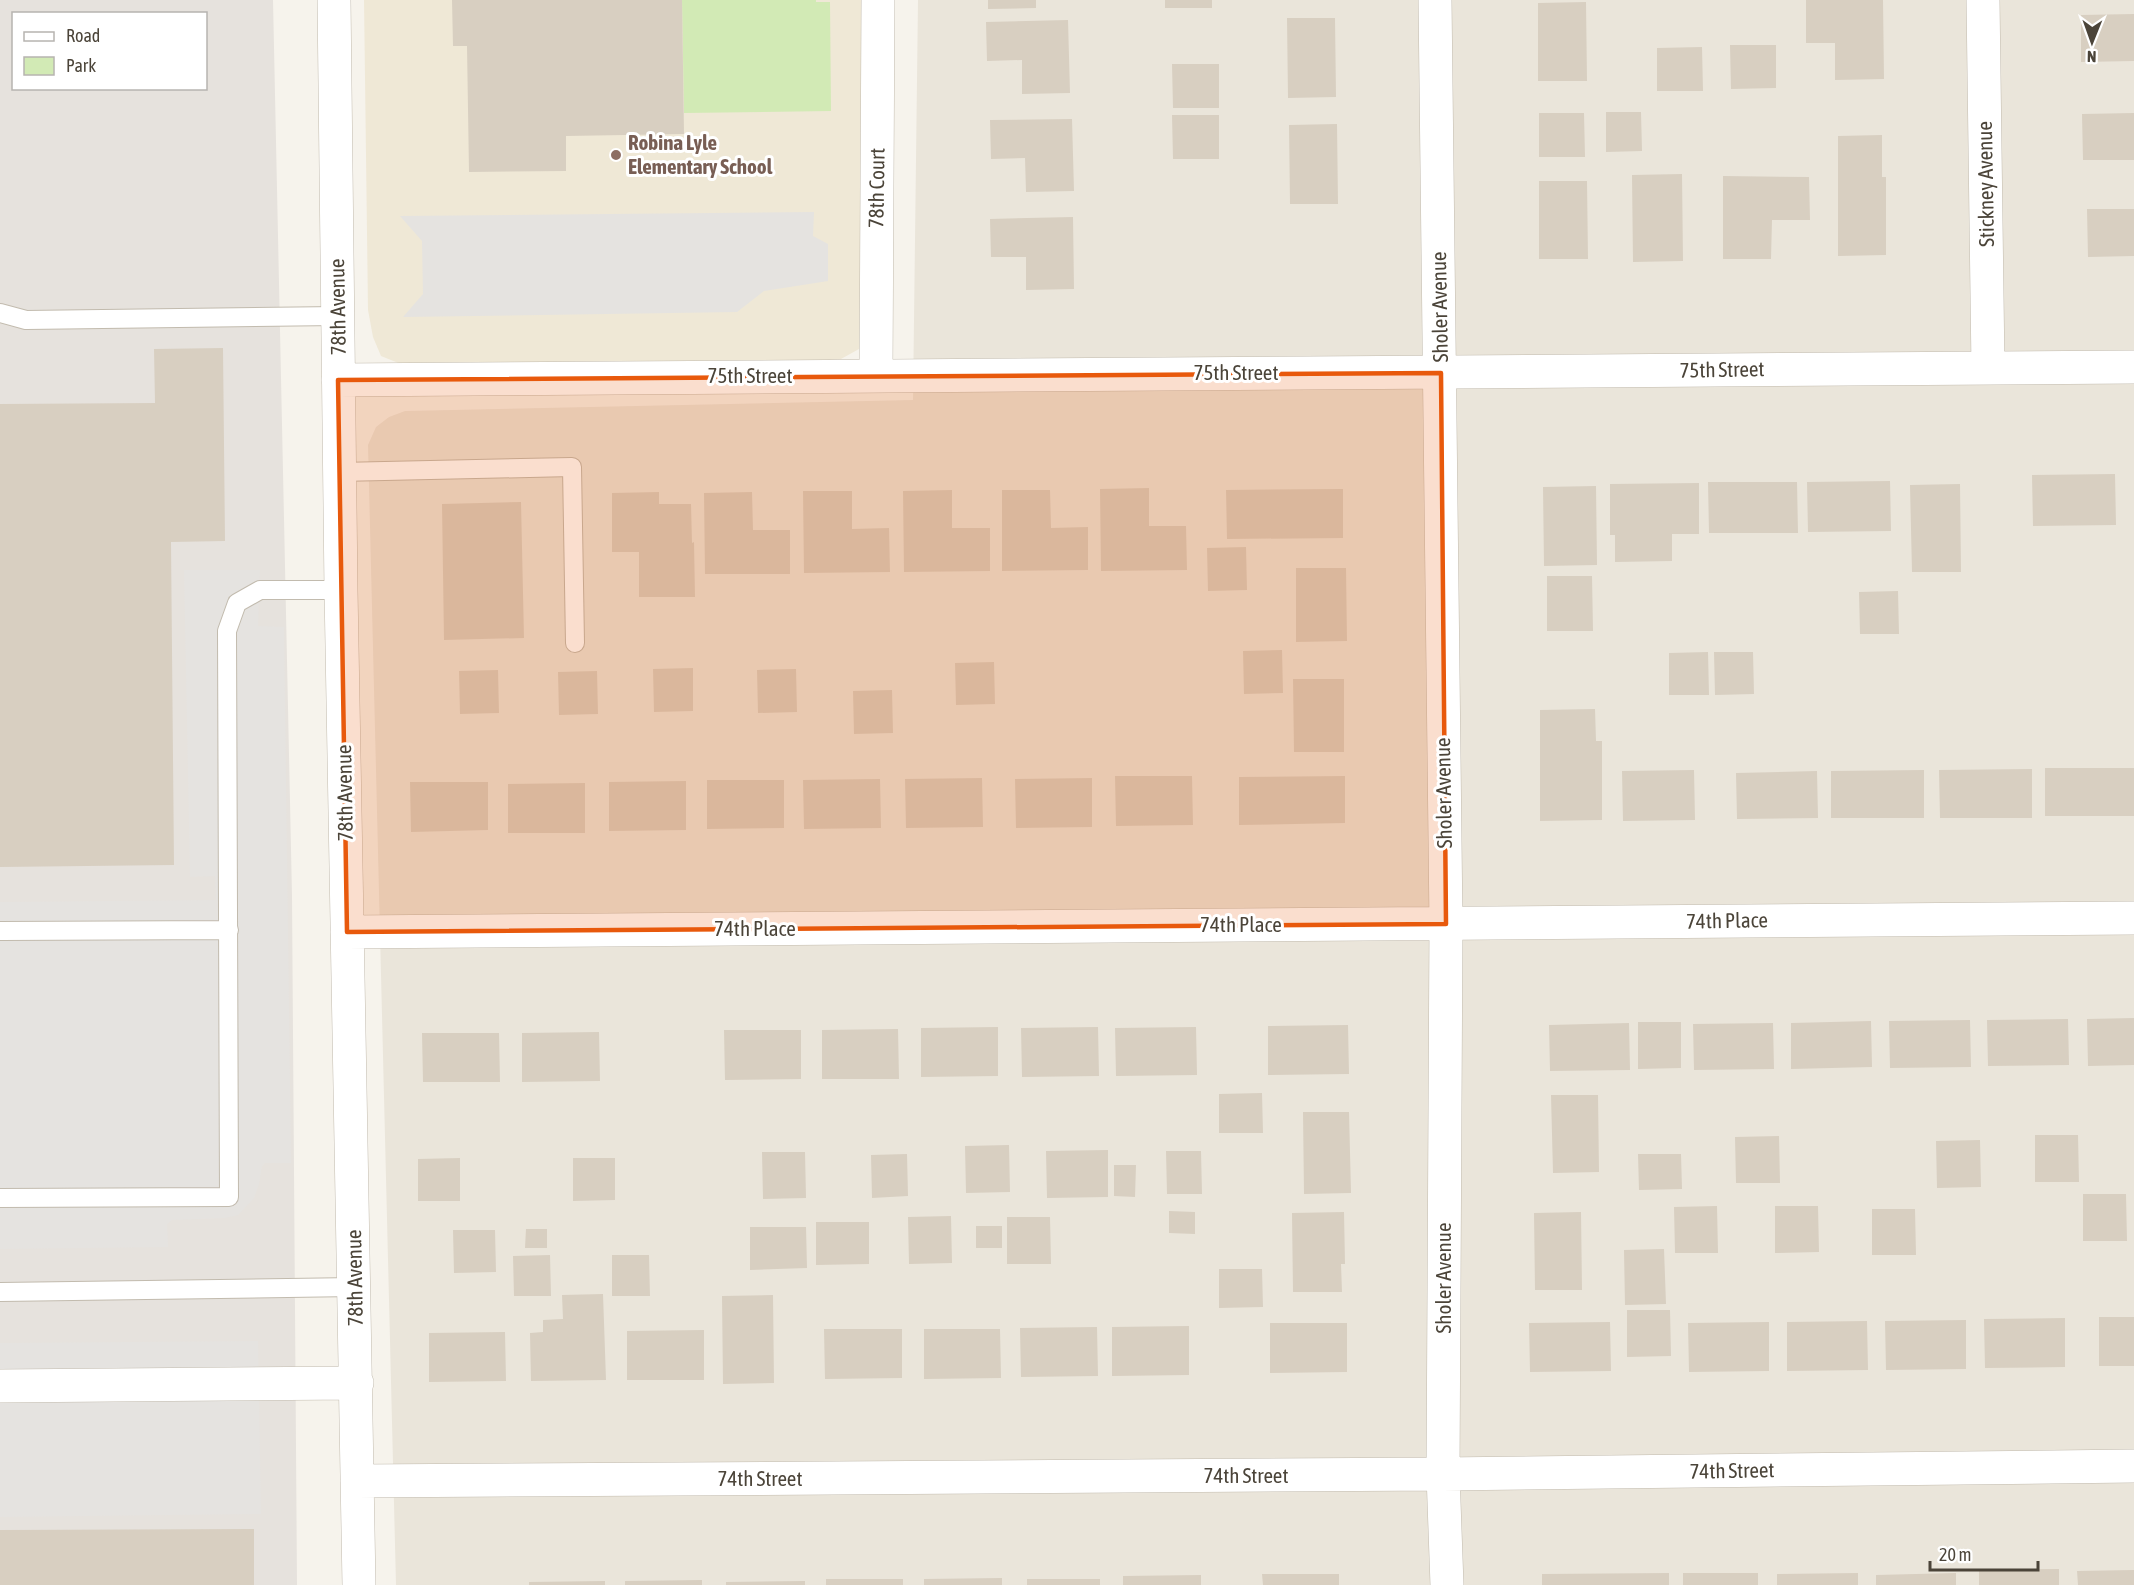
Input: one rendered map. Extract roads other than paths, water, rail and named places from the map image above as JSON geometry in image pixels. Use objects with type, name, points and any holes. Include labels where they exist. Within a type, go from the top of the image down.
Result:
[{"type":"street","name":"78th Avenue","points":[[334,0],[339,472],[359,1585]]},
{"type":"street","name":"78th Court","points":[[876,375],[878,0]]},
{"type":"street","name":"Sholer Avenue","points":[[1435,0],[1446,924],[1443,1474],[1447,1585]]},
{"type":"street","name":"Stickney Avenue","points":[[1983,0],[1988,368]]},
{"type":"street","name":"75th Street","points":[[338,380],[2134,367]]},
{"type":"street","name":"74th Place","points":[[347,932],[2134,918]]},
{"type":"street","points":[[0,1386],[357,1383]]},
{"type":"street","name":"74th Street","points":[[357,1481],[1443,1474],[2134,1466]]},
{"type":"lane","points":[[0,313],[26,320],[338,316]]},
{"type":"lane","points":[[339,472],[572,467],[575,643]]},
{"type":"lane","points":[[0,1198],[229,1197],[227,631],[237,603],[260,590],[341,591]]},
{"type":"lane","points":[[0,931],[229,930]]},
{"type":"lane","points":[[0,1292],[355,1287]]},
{"type":"place","name":"Robina Lyle Elementary School","points":[[616,155]]}]
